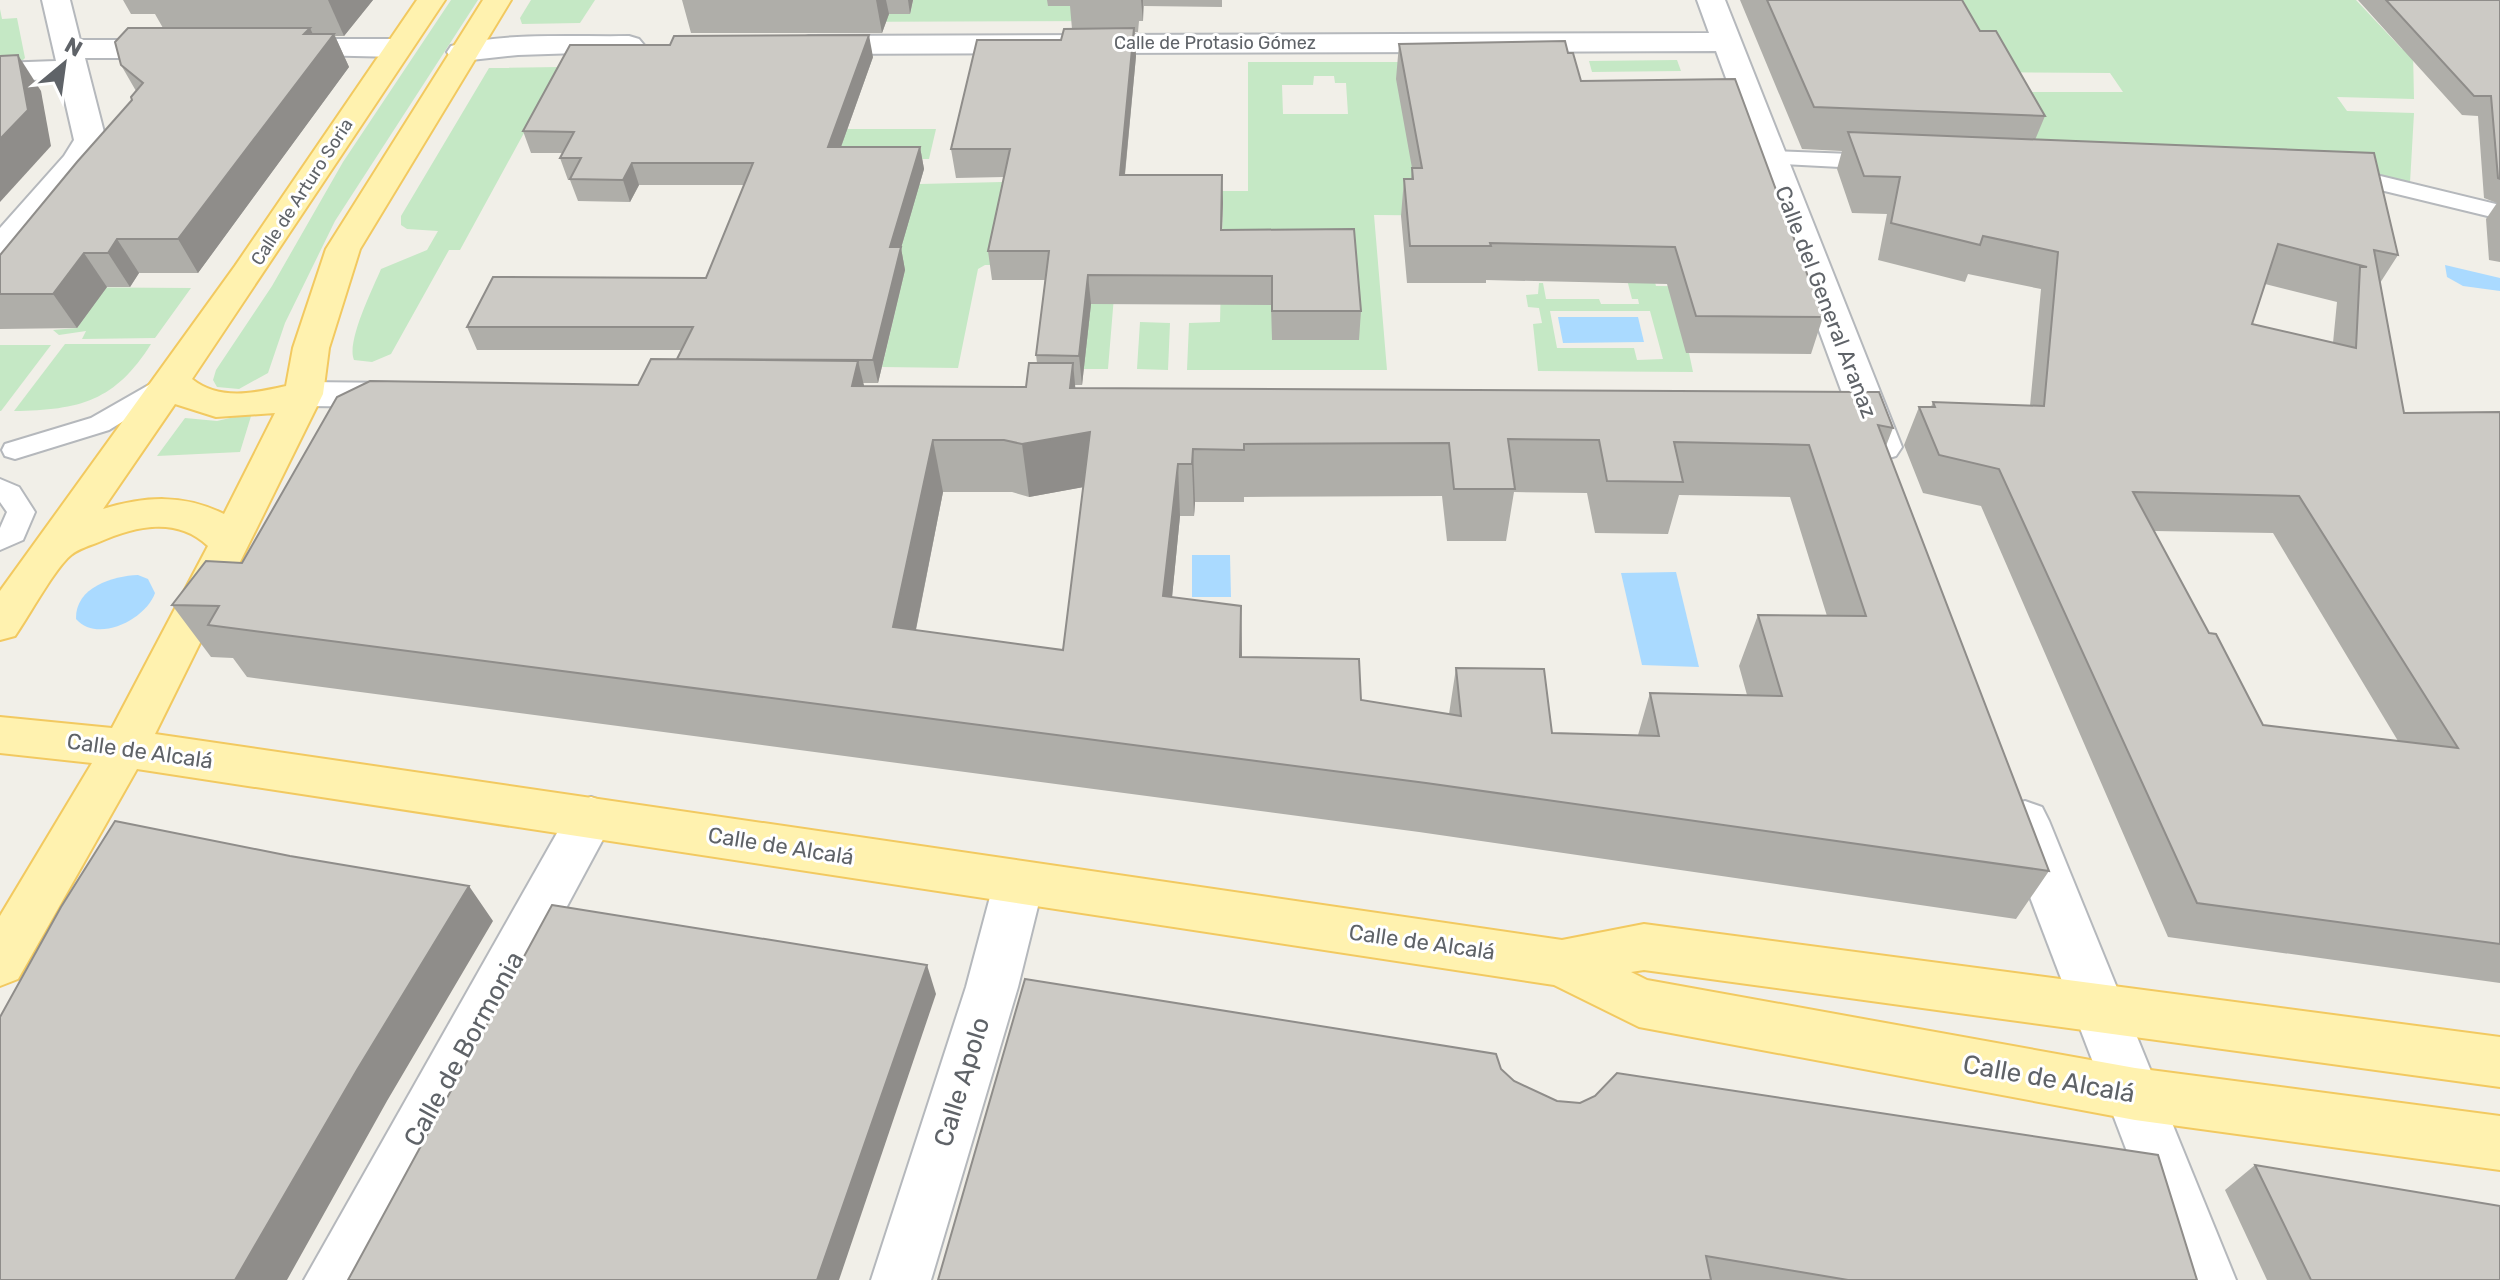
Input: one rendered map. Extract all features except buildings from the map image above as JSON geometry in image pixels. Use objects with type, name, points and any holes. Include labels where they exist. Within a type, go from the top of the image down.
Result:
[{"type":"main road","name":"Calle de Arturo Soria","points":[[0,624],[248,273],[431,0]]},
{"type":"main road","points":[[0,963],[125,748],[304,394],[311,348],[343,249],[462,52],[497,0]]},
{"type":"main road","points":[[170,381],[183,395],[207,404],[237,407],[304,394]]},
{"type":"main road","name":"Calle de Arturo Soria","points":[[59,543],[94,526],[139,513],[164,512],[194,516],[217,526],[230,543]]},
{"type":"main road","name":"Calle de Alcalá","points":[[0,735],[125,748],[1562,963],[1639,1003],[2135,1094],[2500,1143]]},
{"type":"main road","name":"Calle de Alcalá","points":[[1562,963],[1644,947],[2500,1062]]},
{"type":"street","points":[[0,249],[78,161],[90,140],[56,0]]},
{"type":"street","name":"Calle del General Aranaz","points":[[1711,0],[1772,158],[1850,406],[1895,481]]},
{"type":"street","name":"Calle de Protasio Gómez","points":[[784,45],[1727,42]]},
{"type":"street","points":[[462,52],[518,46],[657,45]]},
{"type":"street","points":[[255,48],[397,48]]},
{"type":"street","points":[[0,72],[70,59],[209,49]]},
{"type":"street","points":[[304,394],[431,396]]},
{"type":"street","points":[[2014,792],[2206,1280]]},
{"type":"street","name":"Calle de Bormonia","points":[[334,1280],[591,817]]},
{"type":"street","name":"Calle Apolo","points":[[901,1280],[992,987],[1019,882]]},
{"type":"lane","points":[[1772,158],[1898,163]]},
{"type":"lane","points":[[2320,179],[2368,180],[2500,212]]},
{"type":"lane","points":[[59,543],[4,535],[21,512],[5,492],[19,469],[8,446],[100,424],[170,381]]},
{"type":"green space","points":[[451,0],[478,0],[335,221],[285,323],[268,373],[239,389],[217,387],[213,380],[216,370],[272,286],[343,162]]},
{"type":"green space","points":[[531,0],[595,0],[580,23],[522,24],[520,18]]},
{"type":"green space","points":[[826,0],[910,14],[913,0],[1080,0],[1123,21],[818,22]]},
{"type":"green space","points":[[1925,0],[2356,0],[2402,49],[2413,51],[2414,99],[2337,97],[2347,111],[2414,113],[2410,183],[2027,156],[1991,92],[2123,92],[2110,73],[1965,72]]},
{"type":"green space","points":[[0,9],[2,19],[17,18],[23,60],[0,62]]},
{"type":"green space","points":[[1677,60],[1681,71],[1592,72],[1589,61]]},
{"type":"green space","points":[[1248,62],[1470,62],[1629,188],[1656,286],[1763,287],[1686,353],[1689,353],[1693,372],[1538,371],[1533,324],[1542,323],[1539,308],[1528,307],[1526,295],[1538,294],[1539,283],[1543,283],[1546,299],[1599,299],[1601,304],[1639,304],[1638,299],[1632,299],[1611,217],[1374,215],[1387,370],[1187,370],[1189,323],[1220,322],[1223,203],[1118,248],[1108,369],[1083,369],[1094,264],[985,265],[978,269],[958,368],[882,367],[905,269],[743,235],[920,184],[1002,182],[998,204],[1121,201],[1124,191],[1248,191]],"holes":[[[1314,76],[1334,76],[1335,83],[1346,83],[1348,114],[1283,114],[1282,85],[1313,85]],[[1550,311],[1650,311],[1663,359],[1637,360],[1634,348],[1557,348]]]},
{"type":"green space","points":[[560,67],[460,250],[449,250],[391,354],[372,362],[354,360],[357,328],[381,269],[427,250],[438,231],[407,229],[401,225],[401,216],[489,68]]},
{"type":"green space","points":[[830,129],[936,129],[929,159],[820,159]]},
{"type":"green space","points":[[28,287],[191,288],[155,338],[82,339],[86,331],[59,335],[53,330],[77,328],[96,301]]},
{"type":"green space","points":[[1140,322],[1170,323],[1168,370],[1137,369]]},
{"type":"green space","points":[[65,344],[151,344],[124,378],[94,398],[58,408],[14,411]]},
{"type":"green space","points":[[0,345],[51,345],[1,411],[0,411]]},
{"type":"green space","points":[[252,413],[240,452],[157,456],[185,418],[217,421]]},
{"type":"water","points":[[2445,265],[2500,278],[2500,291],[2463,286],[2447,277]]},
{"type":"water","points":[[1558,317],[1638,317],[1644,342],[1563,343]]},
{"type":"water","points":[[1192,555],[1230,555],[1231,597],[1192,597]]},
{"type":"water","points":[[1676,572],[1699,667],[1642,665],[1621,573]]},
{"type":"water","points":[[138,575],[148,579],[155,593],[142,612],[108,629],[85,626],[76,619],[82,599],[97,585]]}]
